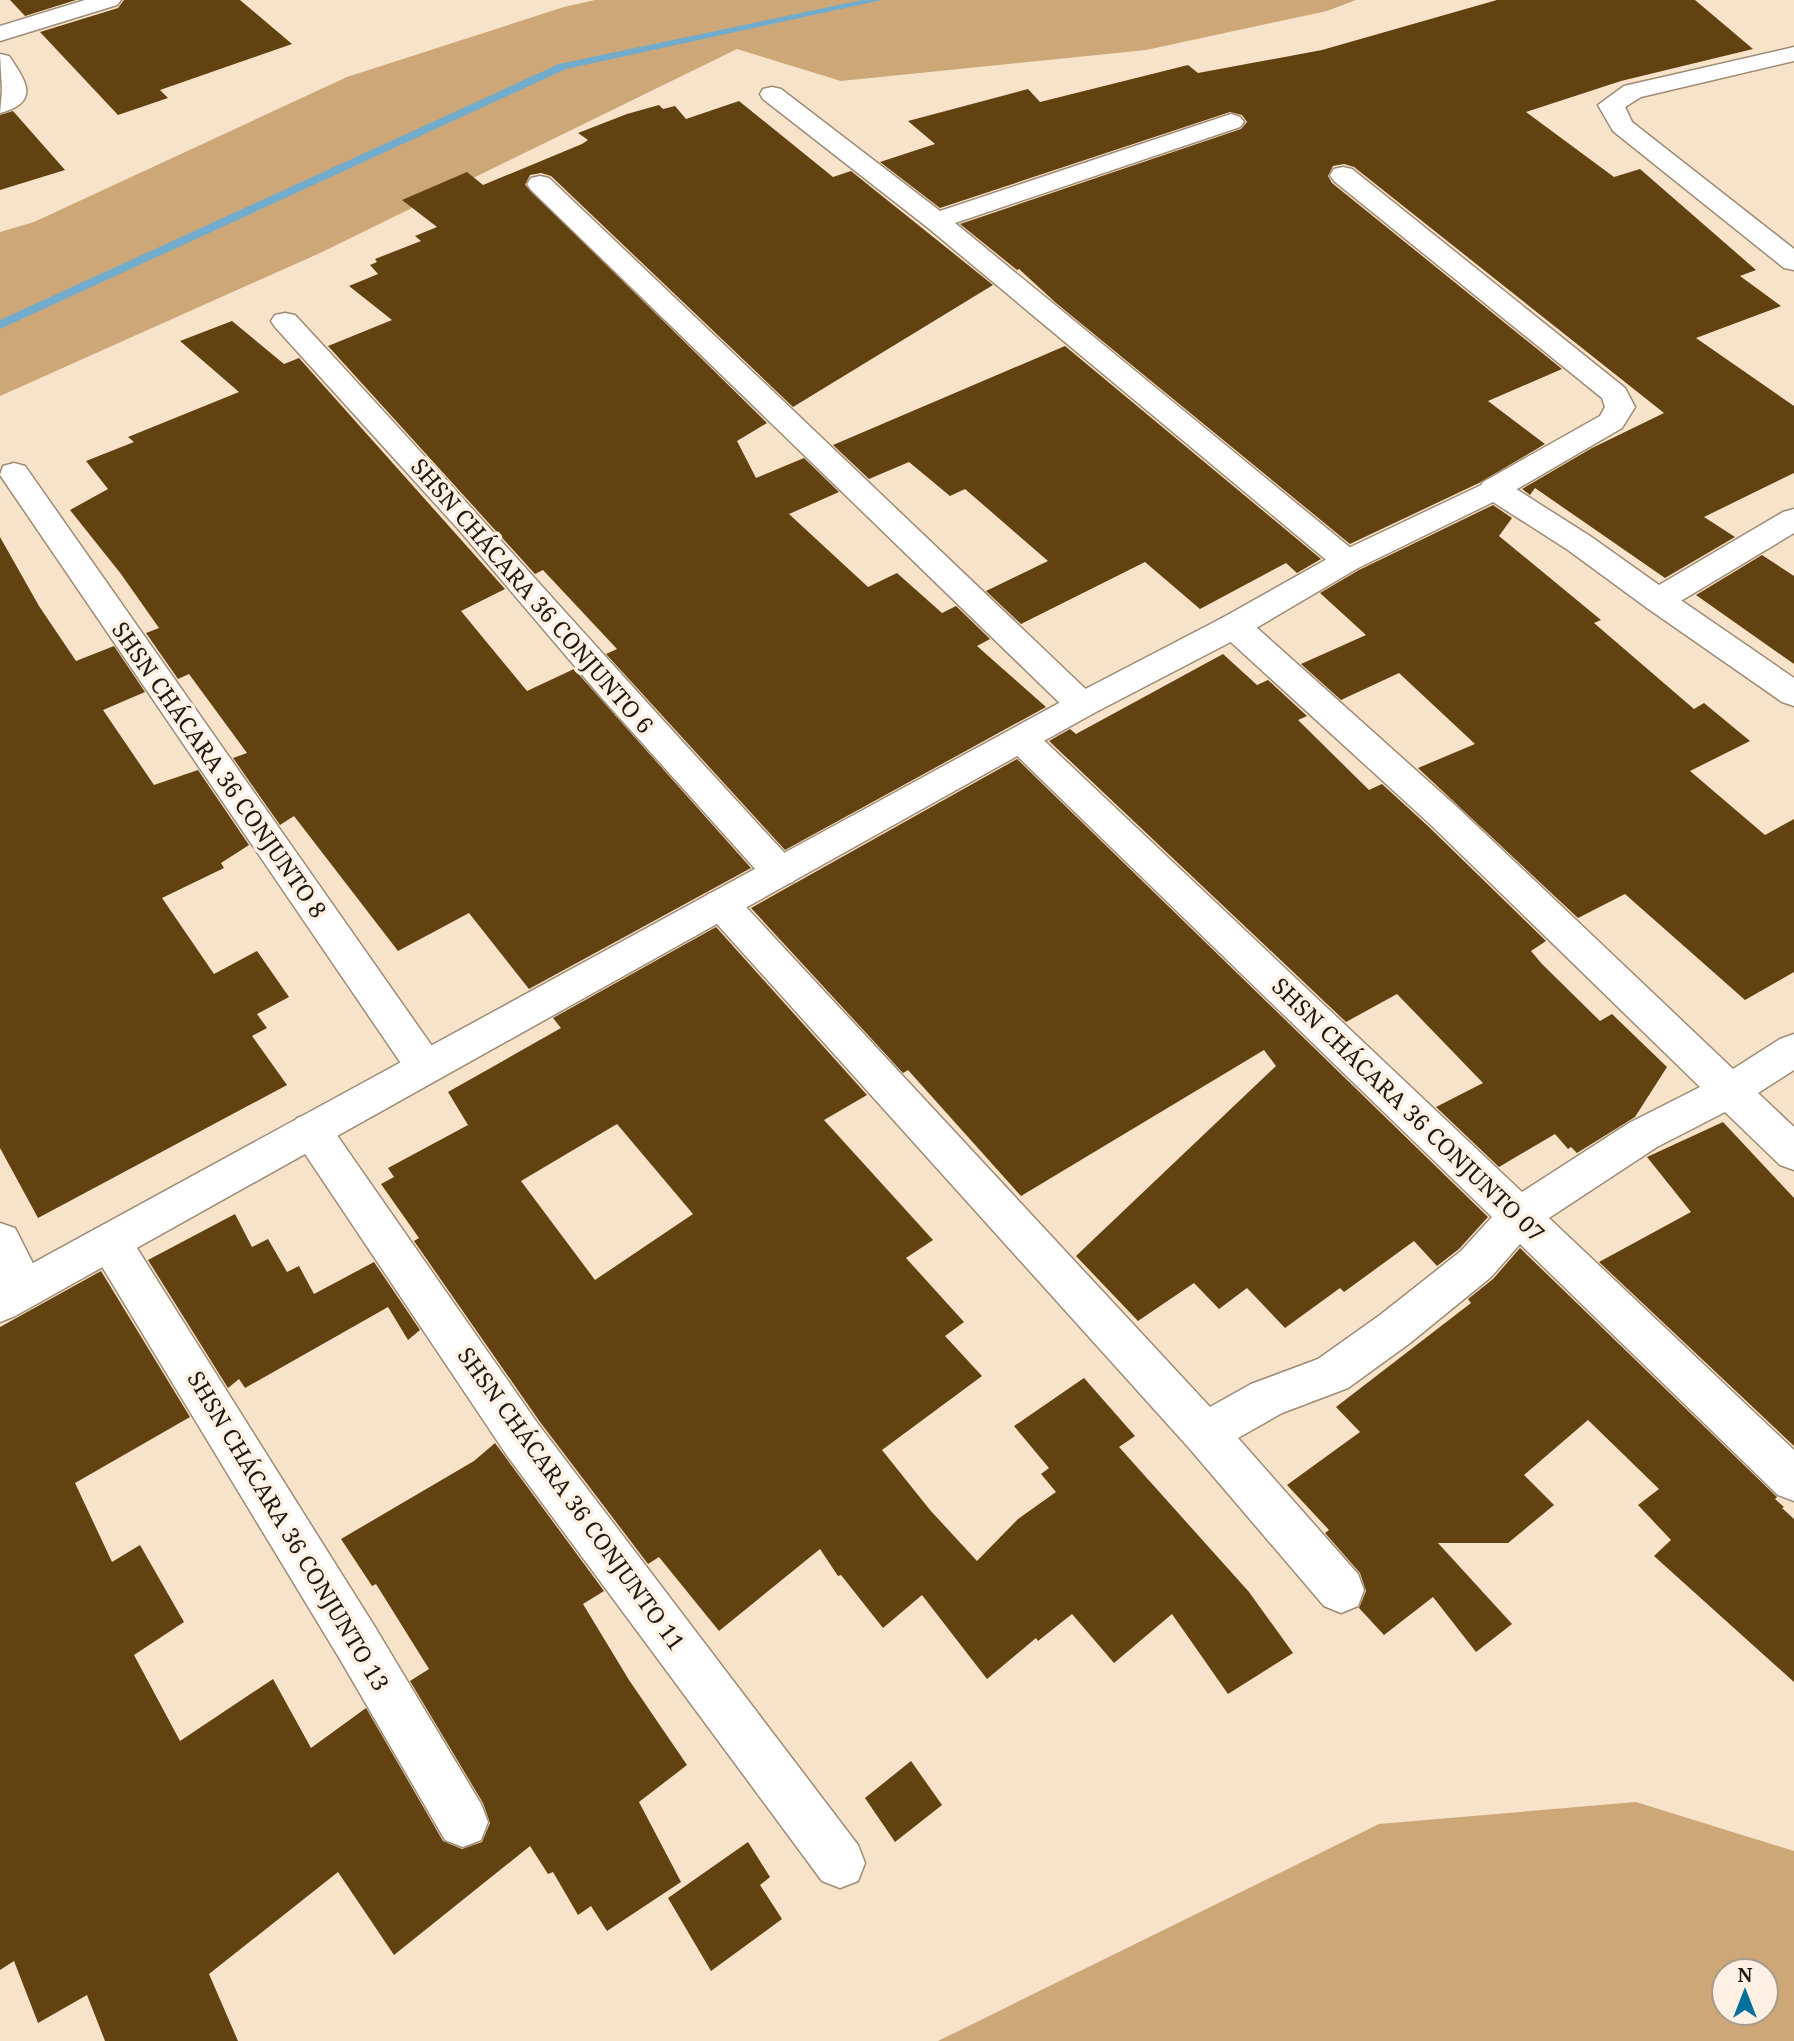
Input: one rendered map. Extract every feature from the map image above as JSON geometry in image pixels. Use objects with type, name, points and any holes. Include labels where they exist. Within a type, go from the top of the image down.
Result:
[{"type":"street","points":[[0,34],[109,0]]},
{"type":"street","points":[[1794,54],[1633,91],[1611,106],[1622,126],[1794,262]]},
{"type":"street","points":[[0,61],[15,85],[15,91],[14,96],[0,105]]},
{"type":"street","points":[[772,94],[936,221],[1347,561]]},
{"type":"street","points":[[936,221],[1231,122]]},
{"type":"street","points":[[0,1241],[13,1296],[1082,705],[1234,626],[1347,561],[1494,489],[1611,422],[1620,407],[1615,394],[1343,175]]},
{"type":"street","points":[[540,184],[1082,705]]},
{"type":"street","name":"SHSN CHÁCARA 36 CONJUNTO 6","points":[[285,321],[461,513],[613,689],[779,872]]},
{"type":"street","name":"SHSN CHÁCARA 36 CONJUNTO 8","points":[[14,473],[425,1067]]},
{"type":"street","points":[[1494,489],[1578,543],[1794,694]]},
{"type":"street","points":[[1658,600],[1794,519]]},
{"type":"street","points":[[1234,626],[1444,816],[1794,1153]]},
{"type":"street","name":"SHSN CHÁCARA 36 CONJUNTO 07","points":[[1022,740],[1794,1480]]},
{"type":"street","points":[[721,904],[1205,1433],[1341,1590]]},
{"type":"street","points":[[1205,1433],[1268,1398],[1333,1374],[1395,1329],[1476,1264],[1518,1216],[1643,1135],[1730,1091],[1794,1050]]},
{"type":"street","name":"SHSN CHÁCARA 36 CONJUNTO 11","points":[[310,1130],[522,1439],[840,1863]]},
{"type":"street","name":"SHSN CHÁCARA 36 CONJUNTO 13","points":[[110,1242],[358,1644],[463,1822]]},
{"type":"shaded area","points":[[595,0],[1356,0],[1327,11],[1146,50],[841,81],[737,49],[320,253],[0,396],[0,232],[34,222],[347,77],[564,7]]},
{"type":"shaded area","points":[[1636,1802],[1794,1851],[1794,2041],[938,2041],[1379,1824]]},
{"type":"building","points":[[10,0],[76,0],[25,16]]},
{"type":"building","points":[[124,0],[240,0],[292,44],[160,90],[168,98],[118,115],[40,32],[118,8]]},
{"type":"building","points":[[1497,0],[1695,0],[1753,49],[1621,81],[1526,112],[1614,177],[1640,169],[1756,270],[1740,276],[1781,306],[1696,338],[1794,406],[1794,473],[1704,517],[1735,537],[1665,578],[1535,488],[1530,495],[1522,489],[1592,448],[1664,413],[1354,167],[1344,164],[1333,166],[1328,176],[1332,183],[1562,369],[1488,401],[1545,444],[1479,483],[1350,544],[1056,303],[1019,269],[960,224],[1241,129],[1247,122],[1242,115],[1230,112],[940,208],[880,162],[935,144],[908,121],[1028,89],[1040,102],[1188,65],[1198,73],[1322,50]]},
{"type":"building","points":[[739,101],[833,177],[851,171],[993,285],[793,407],[551,176],[541,173],[530,175],[525,185],[767,423],[737,441],[756,478],[804,458],[839,492],[789,514],[868,587],[897,573],[942,613],[956,606],[990,639],[977,646],[1046,707],[785,850],[606,654],[617,649],[543,570],[535,574],[328,346],[392,320],[349,286],[378,274],[370,265],[377,262],[375,259],[421,241],[415,236],[437,227],[402,200],[467,172],[483,185],[582,144],[588,140],[578,133],[627,114],[659,105],[663,109],[675,106],[686,119]]},
{"type":"building","points":[[13,111],[65,170],[0,190],[0,115]]},
{"type":"building","points":[[232,321],[284,364],[299,358],[505,589],[461,611],[527,691],[574,669],[751,868],[529,989],[469,913],[398,951],[294,816],[280,825],[233,758],[247,753],[189,674],[178,679],[146,633],[159,628],[121,574],[70,510],[108,489],[86,461],[134,442],[128,437],[239,392],[180,341]]},
{"type":"building","points":[[1065,346],[1321,559],[1297,573],[1286,563],[1200,609],[1145,562],[1021,624],[986,591],[1048,561],[965,489],[950,496],[909,462],[869,479],[833,445]]},
{"type":"building","points":[[1493,505],[1512,518],[1499,536],[1601,620],[1594,623],[1694,709],[1704,703],[1750,741],[1690,771],[1765,835],[1794,819],[1794,972],[1745,1000],[1625,894],[1578,918],[1418,768],[1475,744],[1399,673],[1341,700],[1301,664],[1366,635],[1320,593],[1359,570]]},
{"type":"building","points":[[0,537],[39,606],[76,661],[114,646],[145,692],[103,710],[154,785],[198,770],[249,845],[221,863],[224,868],[162,898],[214,974],[257,951],[289,997],[257,1014],[267,1028],[252,1036],[287,1085],[38,1218],[0,1148]]},
{"type":"building","points":[[1762,555],[1794,576],[1794,664],[1696,595]]},
{"type":"building","points":[[1223,654],[1257,685],[1268,680],[1307,716],[1298,720],[1369,790],[1382,784],[1429,827],[1546,941],[1531,951],[1542,964],[1600,1021],[1612,1014],[1667,1067],[1635,1117],[1577,1153],[1571,1147],[1568,1149],[1555,1134],[1499,1167],[1436,1107],[1483,1083],[1397,994],[1346,1022],[1049,741],[1070,729],[1076,734]]},
{"type":"building","points":[[1017,759],[1488,1217],[1459,1249],[1437,1266],[1414,1241],[1344,1292],[1340,1288],[1285,1328],[1247,1288],[1219,1309],[1194,1283],[1138,1321],[1076,1256],[1276,1066],[1264,1050],[1021,1196],[908,1070],[903,1073],[751,908]]},
{"type":"building","points":[[716,927],[867,1095],[824,1120],[933,1240],[906,1258],[964,1322],[945,1336],[982,1376],[882,1450],[930,1510],[977,1561],[1018,1519],[1056,1492],[1041,1474],[1049,1468],[1014,1426],[1084,1378],[1135,1436],[1119,1447],[1249,1592],[1293,1653],[1228,1694],[1172,1614],[1114,1663],[1072,1614],[1038,1641],[1036,1638],[987,1679],[922,1595],[883,1628],[841,1575],[838,1576],[820,1549],[719,1631],[659,1557],[648,1564],[540,1422],[414,1241],[419,1238],[381,1184],[394,1177],[388,1168],[468,1125],[448,1092],[561,1028],[553,1018]],"holes":[[[617,1124],[693,1214],[595,1280],[521,1181]]]},
{"type":"building","points":[[1723,1122],[1794,1198],[1794,1446],[1599,1262],[1691,1212],[1647,1157]]},
{"type":"building","points":[[235,1214],[252,1247],[268,1239],[287,1272],[299,1266],[314,1294],[374,1262],[420,1330],[408,1340],[388,1307],[245,1388],[239,1379],[228,1388],[148,1260]]},
{"type":"building","points":[[1520,1248],[1777,1497],[1775,1499],[1794,1519],[1794,1682],[1654,1556],[1671,1540],[1638,1505],[1659,1489],[1588,1420],[1524,1475],[1554,1505],[1508,1543],[1438,1543],[1512,1624],[1476,1652],[1433,1597],[1384,1635],[1359,1608],[1366,1591],[1360,1573],[1325,1533],[1329,1530],[1287,1485],[1360,1432],[1336,1407],[1471,1303],[1468,1299],[1493,1279]]},
{"type":"building","points":[[101,1271],[190,1417],[75,1483],[112,1562],[140,1545],[184,1622],[134,1655],[180,1741],[273,1679],[311,1748],[366,1708],[443,1841],[462,1849],[482,1842],[490,1823],[483,1803],[410,1681],[429,1669],[376,1584],[372,1586],[341,1539],[474,1461],[495,1443],[604,1591],[583,1604],[629,1680],[687,1765],[639,1802],[681,1882],[607,1931],[591,1906],[578,1915],[553,1872],[548,1874],[530,1846],[394,1955],[338,1872],[209,1974],[238,2041],[105,2041],[87,1995],[38,2023],[14,1961],[0,1970],[0,1327]]},
{"type":"building","points":[[911,1761],[942,1805],[895,1842],[865,1798]]},
{"type":"building","points":[[748,1842],[770,1877],[760,1885],[782,1919],[711,1971],[668,1898]]},
{"type":"waterway","points":[[0,325],[563,66],[877,0]]}]
